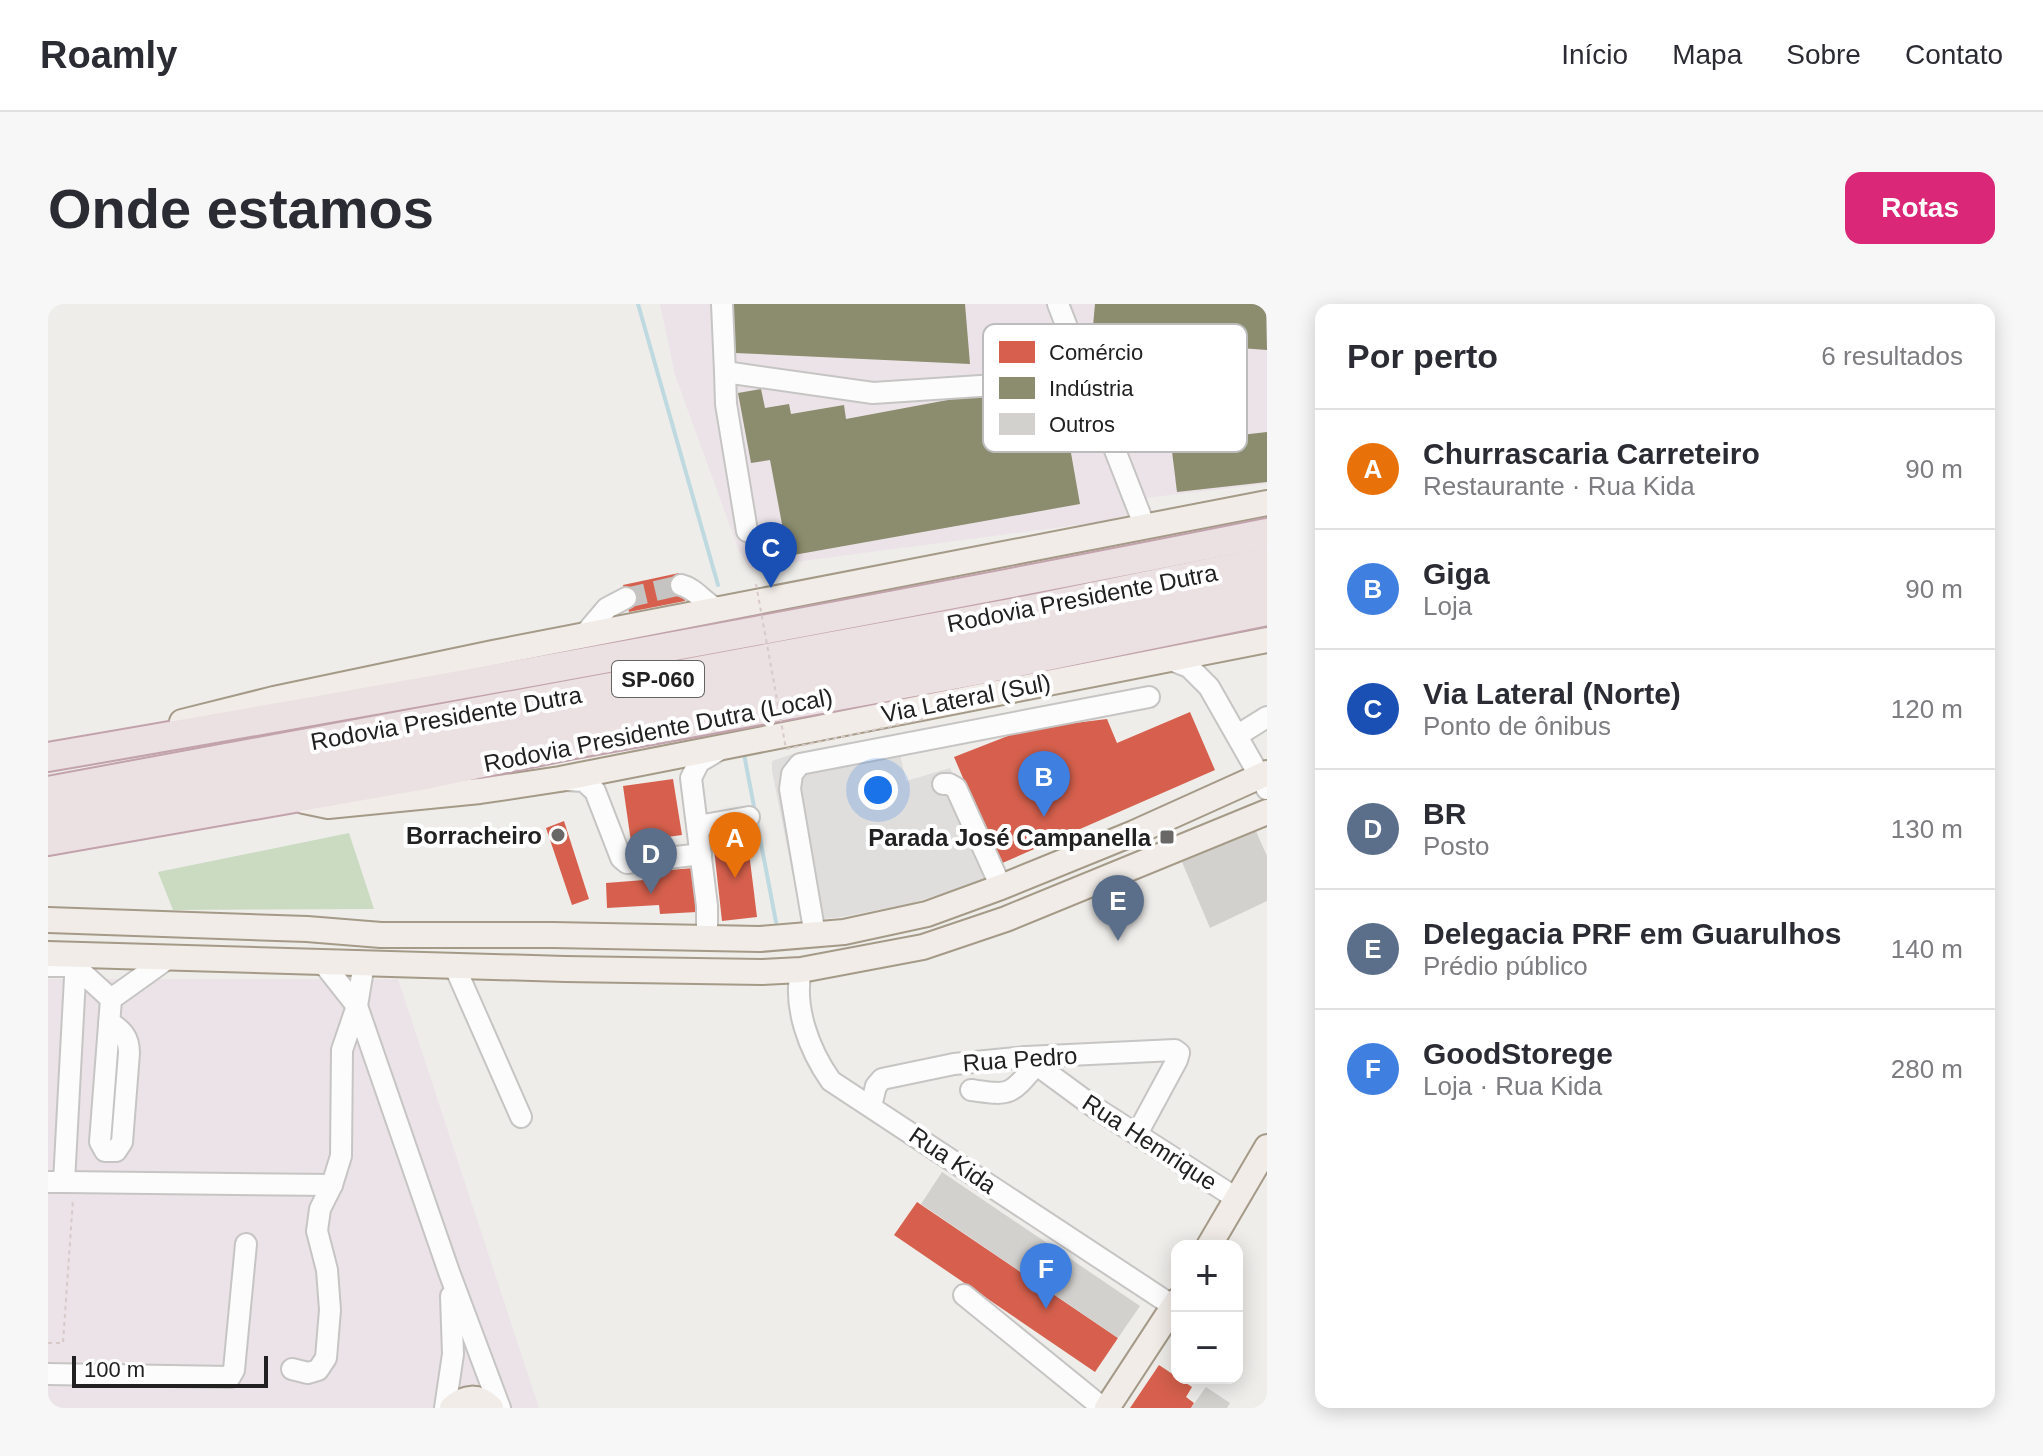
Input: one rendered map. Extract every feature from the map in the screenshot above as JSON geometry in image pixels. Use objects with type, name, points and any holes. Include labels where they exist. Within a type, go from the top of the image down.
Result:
[{"type":"highway","name":"Rodovia Presidente Dutra","points":[[48,756],[421,693],[1006,585],[1267,533]]},
{"type":"highway","name":"Rodovia Presidente Dutra","points":[[48,791],[1001,615],[1267,561]]},
{"type":"highway","name":"Rodovia Presidente Dutra","points":[[48,815],[420,750],[1036,635],[1267,588]]},
{"type":"highway","name":"Rodovia Presidente Dutra (Local)","points":[[48,841],[425,775],[974,671],[1267,611]]},
{"type":"main road","points":[[48,756],[274,699],[584,635],[1267,503]]},
{"type":"main road","name":"Via Lateral (Sul)","points":[[285,798],[328,806],[480,791],[560,779],[1267,640]]},
{"type":"main road","points":[[565,969],[552,956],[550,941],[553,935],[570,924],[588,920],[670,922],[715,934],[815,935],[860,929],[927,914],[1001,887],[1265,779]]},
{"type":"main road","points":[[48,954],[76,961],[167,959],[565,969],[801,970],[923,947],[1006,919],[1267,812]]},
{"type":"main road","points":[[48,920],[307,929],[381,935],[553,935]]},
{"type":"main road","points":[[307,929],[319,935],[320,949],[313,962]]},
{"type":"main road","points":[[801,970],[816,949],[860,929]]},
{"type":"main road","points":[[1212,1240],[1267,1147]]},
{"type":"main road","points":[[1105,1408],[1171,1310]]},
{"type":"main road","points":[[452,1408],[465,1399],[473,1398],[491,1408]]},
{"type":"street","points":[[722,304],[726,404],[747,531]]},
{"type":"street","points":[[1058,304],[1066,324]]},
{"type":"street","points":[[725,372],[873,393],[983,386]]},
{"type":"street","points":[[1116,452],[1145,527]]},
{"type":"street","points":[[681,585],[718,609]]},
{"type":"street","points":[[584,635],[607,608],[626,598]]},
{"type":"street","points":[[1208,652],[1205,660],[1209,687]]},
{"type":"street","points":[[1168,659],[1189,667],[1209,687],[1265,779]]},
{"type":"street","points":[[815,935],[790,789],[792,774],[800,764],[1149,697]]},
{"type":"street","points":[[1238,735],[1267,717]]},
{"type":"street","points":[[715,934],[691,778],[699,762],[730,744]]},
{"type":"street","points":[[560,779],[584,781],[595,791],[621,858],[627,863],[701,854]]},
{"type":"street","points":[[943,784],[956,788],[1001,887]]},
{"type":"street","points":[[698,826],[749,817]]},
{"type":"street","points":[[111,999],[167,959]]},
{"type":"street","points":[[48,966],[76,961]]},
{"type":"street","points":[[76,961],[111,999],[100,1142],[105,1151],[111,1152],[109,1184]]},
{"type":"street","points":[[76,961],[62,1182],[332,1185]]},
{"type":"street","points":[[313,962],[357,1006],[449,1272],[500,1408]]},
{"type":"street","points":[[292,1369],[308,1373],[318,1370],[326,1358],[330,1310],[327,1270],[317,1231],[320,1209],[341,1156],[342,1050],[357,1006],[364,963]]},
{"type":"street","points":[[454,965],[521,1117]]},
{"type":"street","name":"Rua Kida","points":[[801,970],[799,981],[806,1034],[831,1081],[1171,1301]]},
{"type":"street","name":"Rua Pedro","points":[[871,1106],[876,1086],[882,1079],[954,1064],[1175,1050],[1179,1053],[1177,1060],[1137,1134]]},
{"type":"street","points":[[971,1090],[1002,1094],[1012,1091],[1030,1061]]},
{"type":"street","name":"Rua Hemrique","points":[[1030,1061],[1236,1198]]},
{"type":"street","points":[[48,1374],[230,1377],[234,1370],[246,1244]]},
{"type":"street","points":[[445,1408],[453,1354],[449,1272]]},
{"type":"street","points":[[964,1295],[1105,1408]]},
{"type":"path","points":[[756,584],[786,749],[928,718]]},
{"type":"path","points":[[48,1343],[63,1343],[62,1182]]},
{"type":"shaded area","points":[[660,304],[1267,304],[1267,484],[1145,498],[1123,519],[749,568],[738,548],[675,375]]},
{"type":"shaded area","points":[[896,735],[906,781],[950,768],[997,872],[994,877],[912,903],[842,917],[802,921],[772,761],[799,752]]},
{"type":"shaded area","points":[[48,979],[398,979],[539,1408],[48,1408]]},
{"type":"green space","points":[[349,833],[374,909],[173,910],[158,872]]},
{"type":"building: Comércio","points":[[679,573],[685,601],[629,612],[623,585]]},
{"type":"building: Comércio","points":[[1190,712],[1215,770],[1000,864],[954,757],[1026,729],[1107,719],[1117,743]]},
{"type":"building: Comércio","points":[[673,779],[682,835],[631,842],[623,786]]},
{"type":"building: Comércio","points":[[564,821],[589,899],[572,905],[546,828]]},
{"type":"building: Comércio","points":[[747,836],[757,917],[722,921],[713,840]]},
{"type":"building: Comércio","points":[[694,868],[697,912],[660,914],[659,905],[607,908],[606,883],[657,879],[656,871]]},
{"type":"building: Comércio","points":[[917,1202],[1118,1338],[1095,1372],[894,1235]]},
{"type":"building: Comércio","points":[[1159,1365],[1171,1373],[1171,1384],[1192,1387],[1186,1397],[1194,1403],[1191,1408],[1130,1408]]},
{"type":"building: Indústria","points":[[731,304],[965,304],[970,364],[735,353]]},
{"type":"building: Indústria","points":[[1095,304],[1266,304],[1267,350],[1247,349],[1247,324],[1093,324]]},
{"type":"building: Indústria","points":[[761,389],[765,408],[789,404],[791,414],[844,405],[846,419],[983,393],[983,452],[1071,452],[1080,504],[788,556],[770,460],[751,463],[738,393]]},
{"type":"building: Indústria","points":[[1267,432],[1267,482],[1177,492],[1172,452],[1247,452],[1247,434]]},
{"type":"building: Outros","points":[[1255,829],[1267,856],[1267,901],[1210,928],[1182,862]]},
{"type":"building: Outros","points":[[942,1172],[1140,1306],[1118,1338],[921,1204]]},
{"type":"building: Outros","points":[[1206,1387],[1230,1403],[1227,1408],[1191,1408]]},
{"type":"waterway","points":[[638,304],[718,585]]},
{"type":"waterway","points":[[744,754],[776,922]]},
{"type":"tunnel","points":[[626,598],[681,585]]},
{"type":"place","name":"Via Lateral (Norte)","points":[[771,588]]},
{"type":"place","name":"Giga","points":[[1044,817]]},
{"type":"place","name":"Borracheiro","points":[[558,835]]},
{"type":"place","name":"Parada José Campanella","points":[[1167,837]]},
{"type":"place","name":"Churrascaria Carreteiro","points":[[735,878]]},
{"type":"place","name":"BR","points":[[651,894]]},
{"type":"place","name":"Delegacia PRF em Guarulhos","points":[[1118,941]]},
{"type":"place","name":"GoodStorege","points":[[1046,1309]]}]
